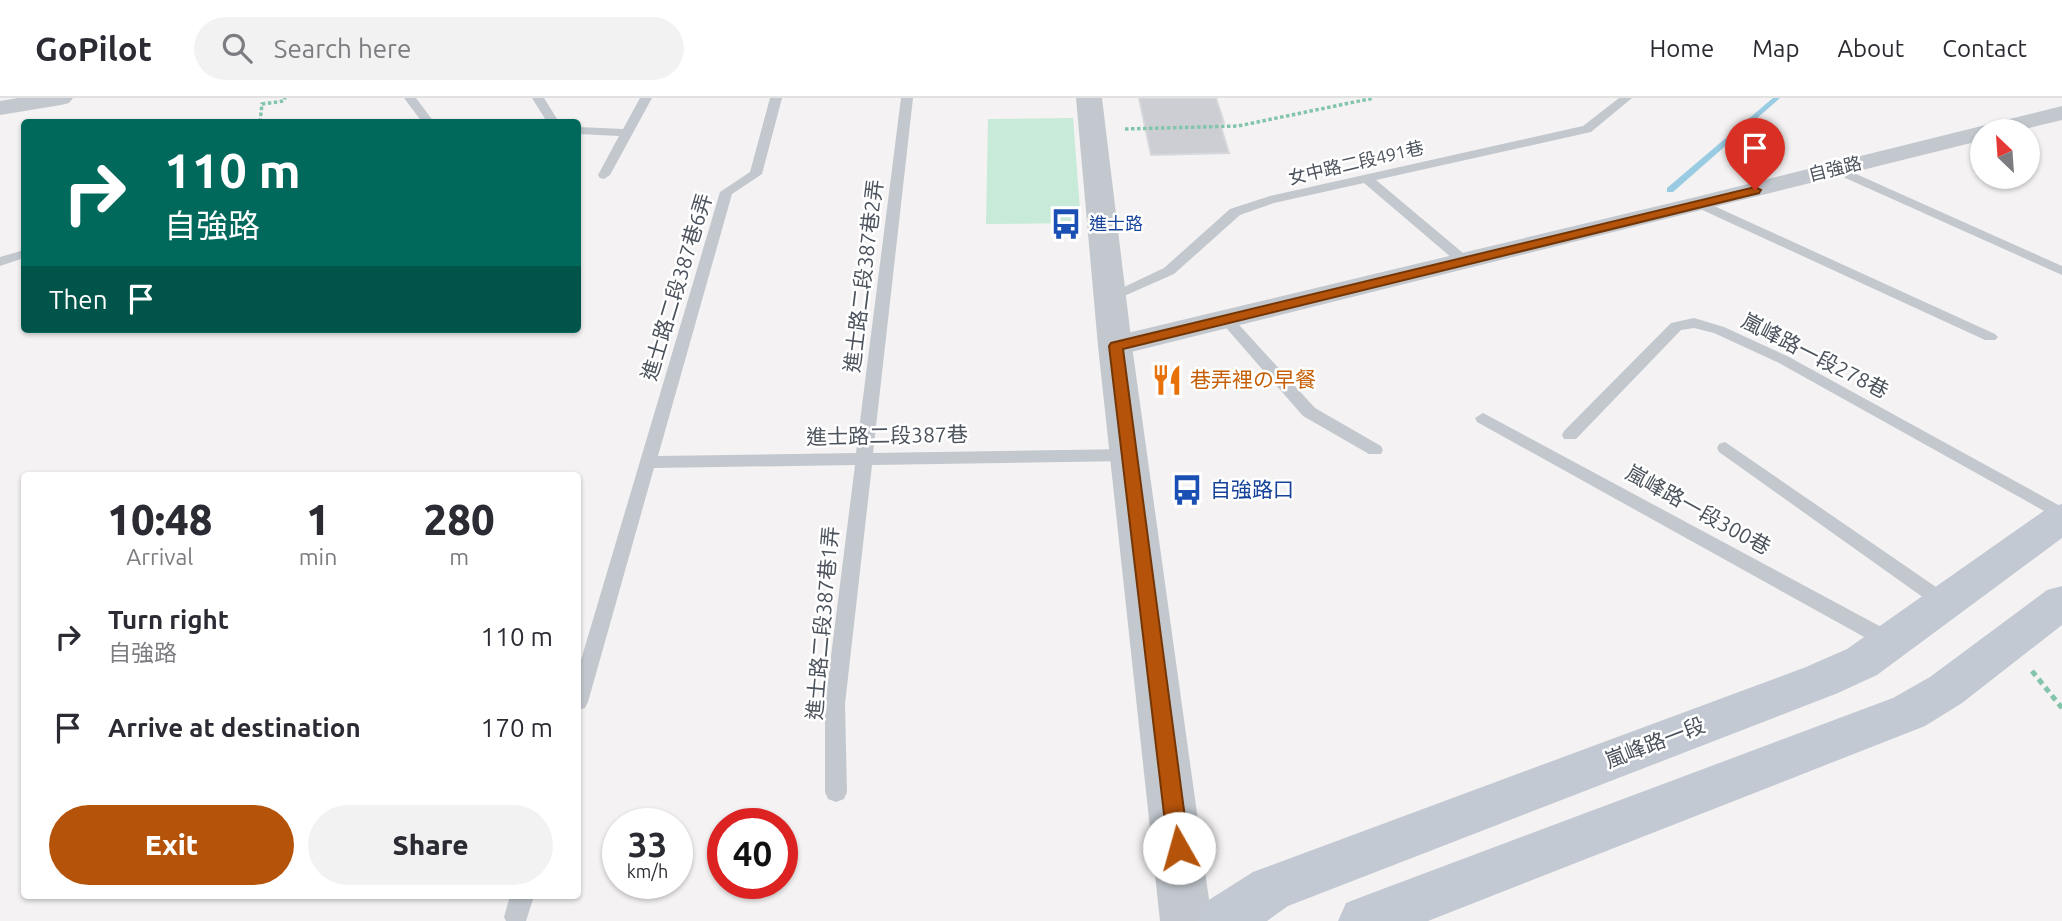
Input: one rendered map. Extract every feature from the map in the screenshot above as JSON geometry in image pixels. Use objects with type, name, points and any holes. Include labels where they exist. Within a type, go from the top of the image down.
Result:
[{"type":"main road","name":"嵐峰路一段","points":[[1222,921],[1271,889],[1822,680],[1862,662],[2062,517]]},
{"type":"main road","points":[[1364,921],[1909,712],[1946,690],[2062,602]]},
{"type":"street","points":[[0,108],[61,98]]},
{"type":"street","points":[[1089,98],[1115,346],[1186,921]]},
{"type":"street","points":[[2037,119],[2062,113]]},
{"type":"street","name":"自強路","points":[[1115,346],[1970,136]]},
{"type":"lane","points":[[411,98],[426,119]]},
{"type":"lane","points":[[537,98],[551,119]]},
{"type":"lane","points":[[604,175],[646,98]]},
{"type":"lane","name":"進士路二段387巷6弄","points":[[581,691],[726,192],[756,174],[776,98]]},
{"type":"lane","name":"進士路二段387巷2弄","points":[[862,459],[907,98]]},
{"type":"lane","name":"女中路二段491巷","points":[[1110,298],[1169,271],[1235,212],[1270,200],[1587,129],[1626,98]]},
{"type":"lane","points":[[581,130],[629,132]]},
{"type":"lane","points":[[1836,169],[2062,271]]},
{"type":"lane","points":[[1366,178],[1464,261]]},
{"type":"lane","points":[[1701,204],[1990,337]]},
{"type":"lane","points":[[0,262],[21,255]]},
{"type":"lane","points":[[1226,319],[1309,412],[1375,450]]},
{"type":"lane","name":"嵐峰路一段278巷","points":[[1570,435],[1676,326],[1693,323],[1719,330],[1784,360],[2062,517]]},
{"type":"lane","name":"嵐峰路一段300巷","points":[[1483,418],[1891,642]]},
{"type":"lane","points":[[1725,448],[1945,603]]},
{"type":"lane","name":"進士路二段387巷","points":[[646,462],[1129,455]]},
{"type":"lane","name":"進士路二段387巷1弄","points":[[836,792],[835,704],[862,459]]},
{"type":"path","points":[[260,119],[262,104],[284,101],[285,98]]},
{"type":"path","points":[[1092,130],[1238,126],[1374,98]]},
{"type":"path","points":[[2008,642],[2062,708]]},
{"type":"green space","points":[[1073,118],[1081,223],[986,224],[988,119]]},
{"type":"building","points":[[1139,98],[1216,98],[1229,153],[1151,155]]},
{"type":"waterway","points":[[1670,190],[1777,98]]},
{"type":"place","name":"進士路","points":[[1066,224]]},
{"type":"place","name":"巷弄裡の早餐","points":[[1167,380]]},
{"type":"place","name":"自強路口","points":[[1187,490]]},
{"type":"route","points":[[1179,848],[1115,346],[1755,190]]}]
